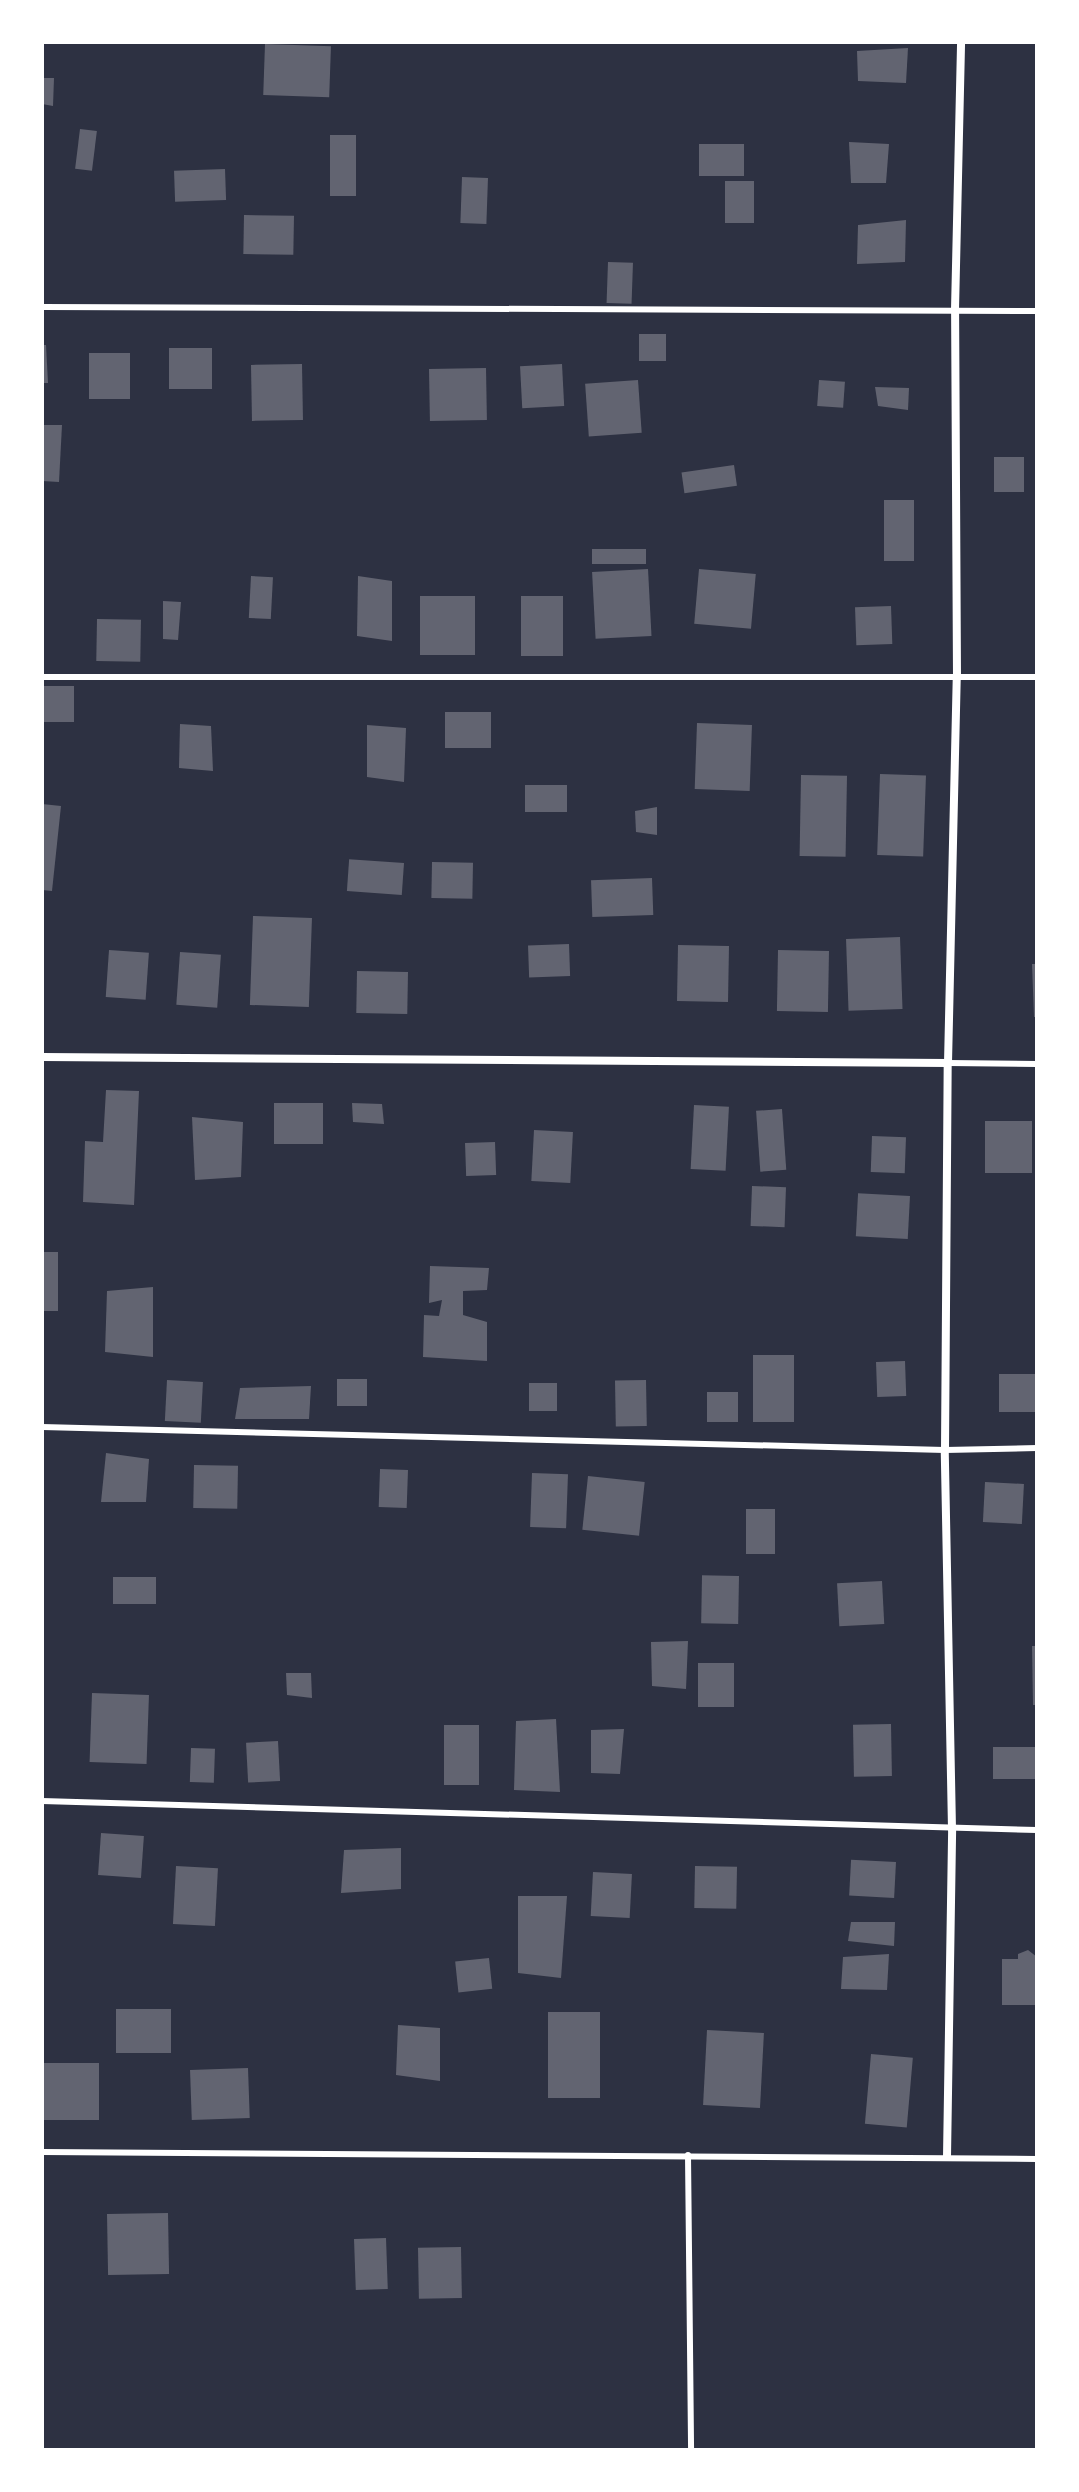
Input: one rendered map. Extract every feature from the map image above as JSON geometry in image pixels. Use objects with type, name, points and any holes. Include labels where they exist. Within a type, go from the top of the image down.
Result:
[{"type":"street","points":[[947,2157],[952,1829],[945,1450],[948,1063],[957,676],[955,310],[961,42]]},
{"type":"street","points":[[42,1057],[948,1063]]},
{"type":"lane","points":[[42,307],[1037,311]]},
{"type":"lane","points":[[42,677],[1037,677]]},
{"type":"lane","points":[[948,1063],[1037,1064]]},
{"type":"lane","points":[[42,1427],[945,1450],[1037,1448]]},
{"type":"lane","points":[[42,1801],[1037,1830]]},
{"type":"lane","points":[[42,2152],[1037,2159]]},
{"type":"lane","points":[[688,2155],[691,2450]]},
{"type":"building","points":[[265,44],[331,46],[329,97],[263,95]]},
{"type":"building","points":[[908,48],[906,83],[858,81],[857,51]]},
{"type":"building","points":[[42,78],[54,78],[53,106],[42,104]]},
{"type":"building","points":[[80,129],[97,131],[92,171],[75,169]]},
{"type":"building","points":[[330,135],[356,135],[356,196],[330,196]]},
{"type":"building","points":[[849,142],[889,144],[886,183],[851,183]]},
{"type":"building","points":[[699,144],[744,144],[744,176],[699,176]]},
{"type":"building","points":[[225,169],[226,200],[175,202],[174,171]]},
{"type":"building","points":[[462,177],[488,178],[486,224],[460,223]]},
{"type":"building","points":[[725,181],[754,181],[754,223],[725,223]]},
{"type":"building","points":[[244,215],[294,216],[293,255],[243,254]]},
{"type":"building","points":[[906,220],[905,262],[857,264],[858,225]]},
{"type":"building","points":[[608,262],[633,263],[632,304],[607,303]]},
{"type":"building","points":[[639,334],[666,334],[666,361],[639,361]]},
{"type":"building","points":[[42,345],[46,345],[48,383],[42,383]]},
{"type":"building","points":[[169,348],[212,348],[212,389],[169,389]]},
{"type":"building","points":[[89,353],[130,353],[130,399],[89,399]]},
{"type":"building","points":[[302,364],[303,420],[252,421],[251,365]]},
{"type":"building","points":[[562,364],[564,406],[522,408],[520,366]]},
{"type":"building","points":[[486,368],[487,420],[430,421],[429,369]]},
{"type":"building","points":[[638,380],[642,433],[589,437],[585,384]]},
{"type":"building","points":[[819,380],[845,382],[843,408],[817,406]]},
{"type":"building","points":[[875,387],[909,388],[908,410],[878,406]]},
{"type":"building","points":[[42,425],[62,425],[59,482],[42,481]]},
{"type":"building","points":[[994,457],[1024,457],[1024,492],[994,492]]},
{"type":"building","points":[[734,465],[737,486],[684,493],[682,472]]},
{"type":"building","points":[[884,500],[914,500],[914,561],[884,561]]},
{"type":"building","points":[[592,549],[646,549],[646,564],[592,564]]},
{"type":"building","points":[[648,569],[652,636],[596,639],[592,572]]},
{"type":"building","points":[[699,569],[756,574],[751,629],[694,624]]},
{"type":"building","points":[[251,576],[273,577],[271,619],[249,618]]},
{"type":"building","points":[[358,576],[392,581],[392,641],[357,636]]},
{"type":"building","points":[[420,596],[475,596],[475,655],[420,655]]},
{"type":"building","points":[[521,596],[563,596],[563,656],[521,656]]},
{"type":"building","points":[[163,601],[181,602],[178,640],[163,639]]},
{"type":"building","points":[[891,606],[892,644],[856,645],[855,607]]},
{"type":"building","points":[[97,619],[141,620],[140,662],[96,661]]},
{"type":"building","points":[[42,686],[74,686],[74,722],[42,722]]},
{"type":"building","points":[[445,712],[491,712],[491,748],[445,748]]},
{"type":"building","points":[[697,723],[752,725],[750,791],[695,789]]},
{"type":"building","points":[[180,724],[211,726],[213,771],[179,768]]},
{"type":"building","points":[[367,725],[406,728],[404,782],[367,777]]},
{"type":"building","points":[[880,774],[926,776],[923,857],[877,855]]},
{"type":"building","points":[[801,775],[847,776],[846,857],[800,856]]},
{"type":"building","points":[[525,785],[567,785],[567,812],[525,812]]},
{"type":"building","points":[[42,804],[61,806],[52,891],[42,890]]},
{"type":"building","points":[[657,807],[657,835],[636,832],[635,811]]},
{"type":"building","points":[[349,859],[404,863],[402,895],[347,891]]},
{"type":"building","points":[[432,862],[473,863],[472,899],[431,898]]},
{"type":"building","points":[[652,878],[653,915],[592,917],[591,880]]},
{"type":"building","points":[[253,916],[312,918],[309,1007],[250,1005]]},
{"type":"building","points":[[900,937],[903,1009],[849,1011],[846,939]]},
{"type":"building","points":[[569,944],[570,976],[529,977],[528,945]]},
{"type":"building","points":[[678,945],[729,946],[728,1002],[677,1001]]},
{"type":"building","points":[[109,950],[149,953],[146,1000],[106,997]]},
{"type":"building","points":[[778,950],[829,951],[828,1012],[777,1011]]},
{"type":"building","points":[[180,952],[221,955],[217,1008],[176,1005]]},
{"type":"building","points":[[1032,964],[1037,964],[1037,1017],[1034,1017]]},
{"type":"building","points":[[357,971],[408,972],[407,1014],[356,1013]]},
{"type":"building","points":[[106,1090],[139,1091],[134,1205],[83,1202],[85,1141],[103,1142]]},
{"type":"building","points":[[274,1103],[323,1103],[323,1144],[274,1144]]},
{"type":"building","points":[[352,1103],[382,1104],[384,1124],[353,1122]]},
{"type":"building","points":[[694,1105],[729,1107],[726,1171],[691,1169]]},
{"type":"building","points":[[782,1109],[786,1170],[760,1172],[756,1111]]},
{"type":"building","points":[[192,1117],[243,1122],[241,1177],[195,1180]]},
{"type":"building","points":[[985,1121],[1032,1121],[1032,1173],[985,1173]]},
{"type":"building","points":[[534,1130],[573,1132],[570,1183],[531,1181]]},
{"type":"building","points":[[872,1136],[906,1137],[905,1173],[871,1172]]},
{"type":"building","points":[[495,1142],[496,1175],[466,1176],[465,1143]]},
{"type":"building","points":[[752,1186],[786,1187],[785,1227],[751,1226]]},
{"type":"building","points":[[858,1193],[910,1196],[908,1239],[856,1236]]},
{"type":"building","points":[[42,1252],[58,1252],[58,1311],[42,1311]]},
{"type":"building","points":[[430,1266],[489,1268],[487,1290],[463,1291],[463,1315],[487,1322],[487,1361],[423,1357],[424,1315],[439,1316],[442,1300],[429,1303]]},
{"type":"building","points":[[153,1287],[153,1357],[105,1352],[107,1291]]},
{"type":"building","points":[[753,1355],[794,1355],[794,1422],[753,1422]]},
{"type":"building","points":[[905,1361],[906,1396],[877,1397],[876,1362]]},
{"type":"building","points":[[999,1374],[1036,1374],[1036,1412],[999,1412]]},
{"type":"building","points":[[337,1379],[367,1379],[367,1406],[337,1406]]},
{"type":"building","points":[[167,1380],[203,1382],[201,1423],[165,1421]]},
{"type":"building","points":[[646,1380],[647,1426],[616,1427],[615,1381]]},
{"type":"building","points":[[529,1383],[557,1383],[557,1411],[529,1411]]},
{"type":"building","points":[[311,1386],[309,1419],[235,1419],[240,1388]]},
{"type":"building","points":[[707,1392],[738,1392],[738,1422],[707,1422]]},
{"type":"building","points":[[106,1453],[149,1459],[146,1502],[101,1502]]},
{"type":"building","points":[[194,1465],[238,1466],[237,1509],[193,1508]]},
{"type":"building","points":[[380,1469],[408,1470],[407,1508],[379,1507]]},
{"type":"building","points":[[532,1473],[568,1474],[566,1528],[530,1527]]},
{"type":"building","points":[[588,1476],[645,1482],[639,1536],[582,1530]]},
{"type":"building","points":[[985,1482],[1024,1484],[1022,1524],[983,1522]]},
{"type":"building","points":[[746,1509],[775,1509],[775,1554],[746,1554]]},
{"type":"building","points":[[702,1575],[739,1576],[738,1624],[701,1623]]},
{"type":"building","points":[[113,1577],[156,1577],[156,1604],[113,1604]]},
{"type":"building","points":[[882,1581],[884,1624],[839,1626],[837,1583]]},
{"type":"building","points":[[688,1641],[686,1689],[652,1686],[651,1642]]},
{"type":"building","points":[[1032,1646],[1037,1646],[1037,1705],[1033,1705]]},
{"type":"building","points":[[698,1663],[734,1663],[734,1707],[698,1707]]},
{"type":"building","points":[[286,1673],[311,1673],[312,1698],[287,1695]]},
{"type":"building","points":[[92,1693],[149,1695],[147,1764],[90,1762]]},
{"type":"building","points":[[556,1719],[560,1792],[514,1790],[516,1721]]},
{"type":"building","points":[[891,1724],[892,1776],[854,1777],[853,1725]]},
{"type":"building","points":[[444,1725],[479,1725],[479,1785],[444,1785]]},
{"type":"building","points":[[624,1729],[620,1774],[591,1773],[591,1730]]},
{"type":"building","points":[[278,1741],[280,1781],[248,1783],[246,1743]]},
{"type":"building","points":[[993,1747],[1037,1747],[1037,1779],[993,1779]]},
{"type":"building","points":[[191,1748],[215,1749],[214,1783],[190,1782]]},
{"type":"building","points":[[101,1833],[144,1836],[141,1878],[98,1875]]},
{"type":"building","points":[[401,1848],[401,1889],[341,1893],[344,1850]]},
{"type":"building","points":[[851,1860],[896,1862],[894,1898],[849,1896]]},
{"type":"building","points":[[176,1866],[218,1868],[215,1926],[173,1924]]},
{"type":"building","points":[[695,1866],[737,1867],[736,1909],[694,1908]]},
{"type":"building","points":[[593,1872],[632,1874],[630,1918],[591,1916]]},
{"type":"building","points":[[518,1896],[567,1896],[561,1978],[518,1973]]},
{"type":"building","points":[[851,1922],[895,1922],[894,1946],[848,1941]]},
{"type":"building","points":[[1028,1950],[1037,1957],[1037,2005],[1002,2005],[1002,1959],[1018,1959],[1018,1954]]},
{"type":"building","points":[[889,1954],[887,1990],[841,1989],[843,1957]]},
{"type":"building","points":[[489,1958],[492,1989],[458,1992],[455,1962]]},
{"type":"building","points":[[116,2009],[171,2009],[171,2053],[116,2053]]},
{"type":"building","points":[[548,2012],[600,2012],[600,2098],[548,2098]]},
{"type":"building","points":[[398,2025],[440,2028],[440,2081],[396,2075]]},
{"type":"building","points":[[707,2030],[764,2033],[760,2108],[703,2105]]},
{"type":"building","points":[[871,2054],[913,2058],[907,2127],[865,2124]]},
{"type":"building","points":[[44,2063],[99,2063],[99,2120],[44,2120]]},
{"type":"building","points":[[248,2068],[250,2118],[192,2120],[190,2070]]},
{"type":"building","points":[[168,2213],[169,2274],[108,2275],[107,2214]]},
{"type":"building","points":[[386,2238],[388,2289],[356,2290],[354,2239]]},
{"type":"building","points":[[461,2247],[462,2298],[419,2299],[418,2248]]}]
